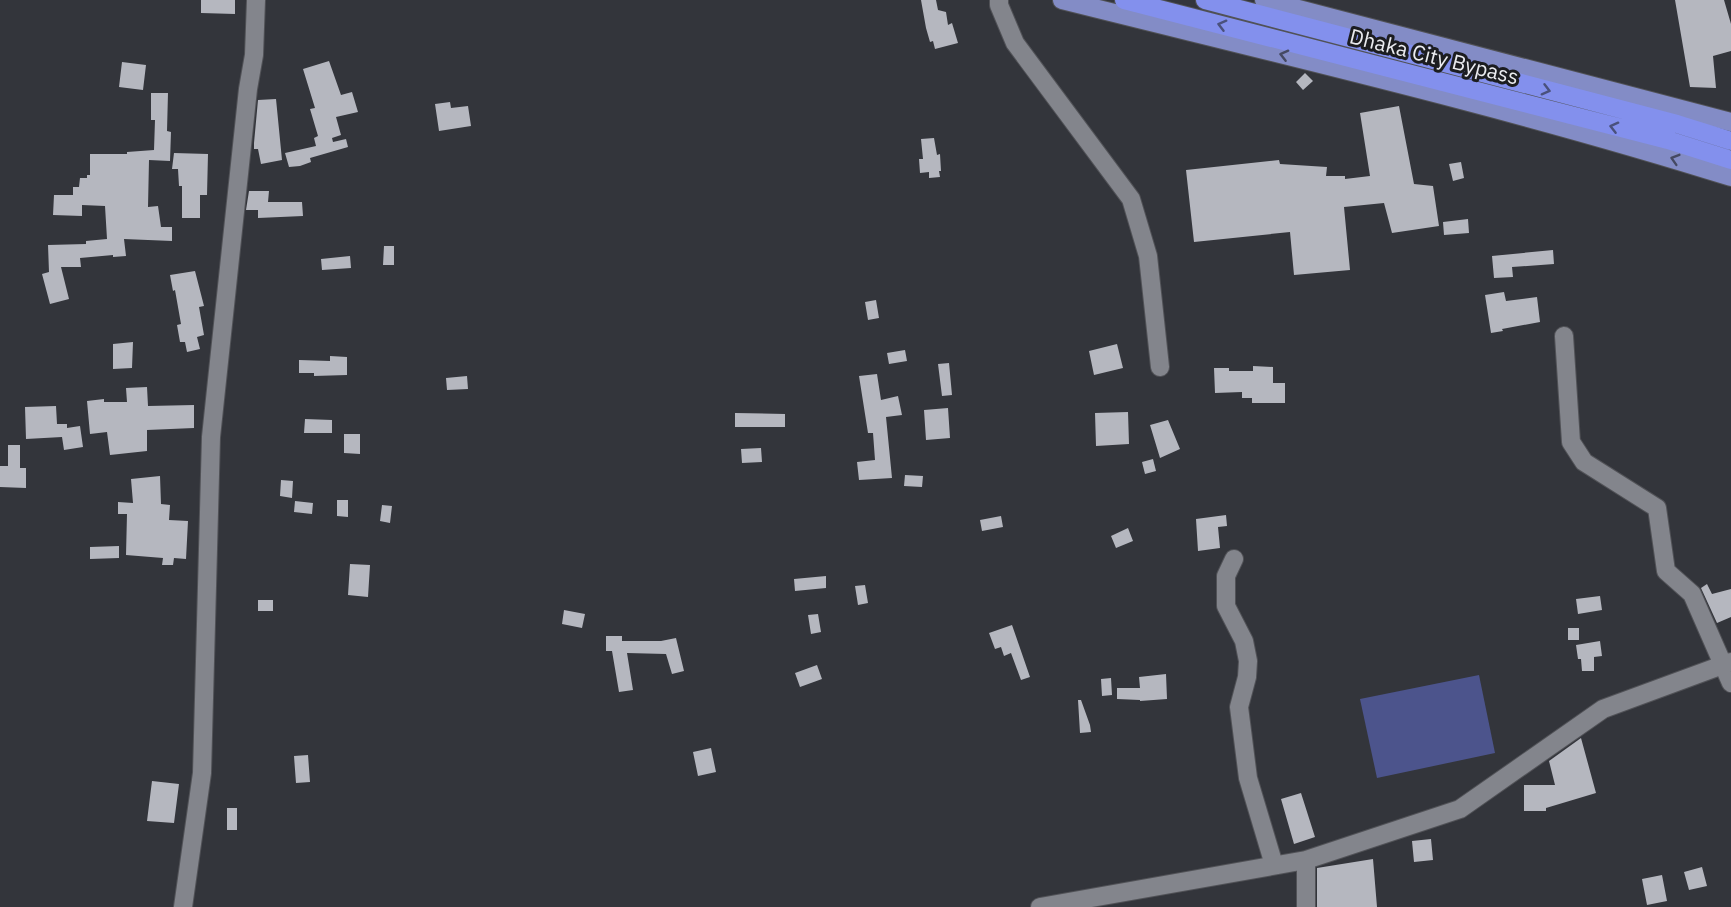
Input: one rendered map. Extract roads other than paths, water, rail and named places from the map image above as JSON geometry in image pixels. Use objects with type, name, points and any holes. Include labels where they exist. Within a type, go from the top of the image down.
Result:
[{"type":"highway","name":"Dhaka City Bypass","points":[[1124,0],[1668,140],[1731,160]]},
{"type":"highway","points":[[1205,0],[1677,124],[1731,141]]},
{"type":"main road","points":[[1062,0],[1412,87],[1661,155],[1731,177]]},
{"type":"main road","points":[[1264,0],[1731,122]]},
{"type":"street","points":[[183,907],[202,773],[211,437],[248,89],[254,55],[256,0]]},
{"type":"street","points":[[999,0],[1015,43],[1131,199],[1148,256],[1160,367]]},
{"type":"street","points":[[1564,336],[1571,442],[1584,462],[1657,508],[1666,571],[1692,594],[1727,663],[1731,683]]},
{"type":"street","points":[[1234,559],[1226,576],[1226,606],[1244,641],[1248,661],[1239,707],[1240,719],[1248,778],[1274,865]]},
{"type":"street","points":[[1040,907],[1306,860],[1460,809],[1603,709],[1727,663]]},
{"type":"street","points":[[1306,860],[1306,907]]},
{"type":"water","points":[[1479,675],[1495,753],[1377,778],[1360,699]]}]
